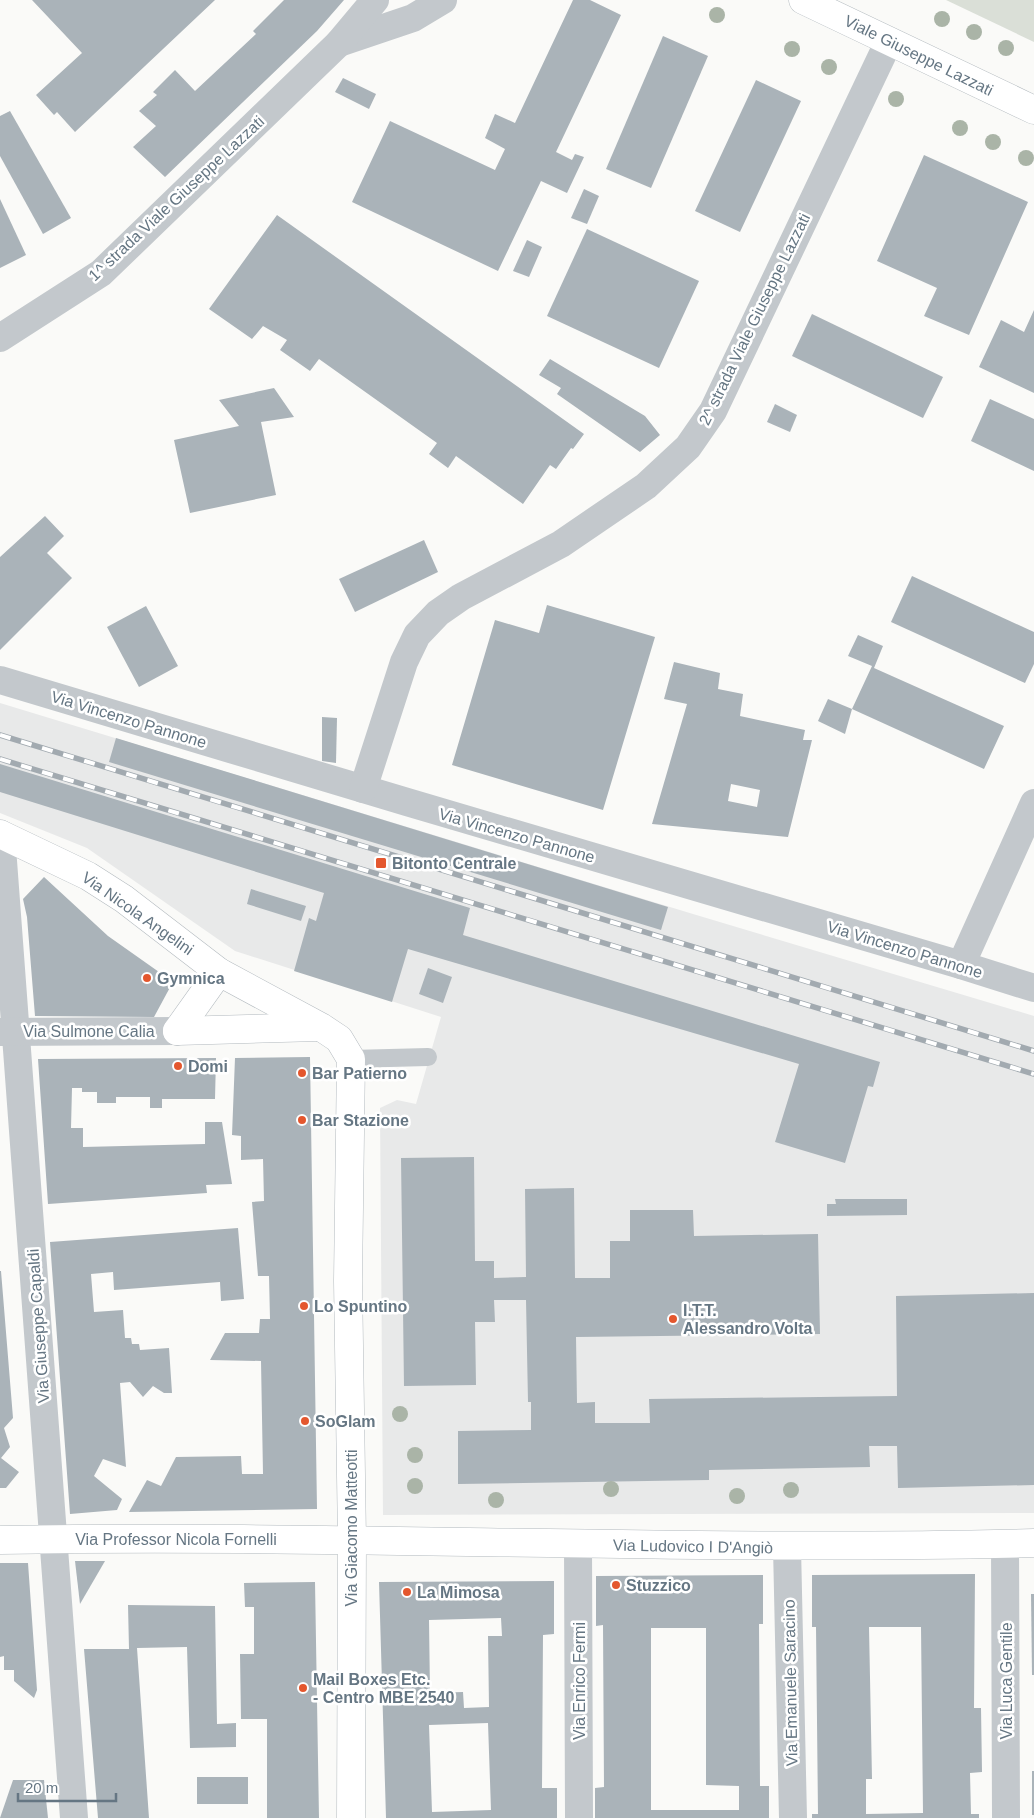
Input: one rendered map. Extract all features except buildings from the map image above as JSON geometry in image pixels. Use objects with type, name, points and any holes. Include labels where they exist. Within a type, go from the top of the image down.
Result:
[{"type":"street","name":"1^ strada Viale Giuseppe Lazzati","points":[[0,338],[101,273],[340,43],[375,0]]},
{"type":"street","name":"1^ strada Viale Giuseppe Lazzati","points":[[340,43],[412,18],[443,0]]},
{"type":"street","name":"Viale Giuseppe Lazzati","points":[[803,0],[1034,110]]},
{"type":"street","name":"2^ strada Viale Giuseppe Lazzati","points":[[362,789],[404,662],[417,635],[438,613],[461,597],[561,544],[646,486],[688,447],[713,411],[889,41]]},
{"type":"street","name":"Via Vincenzo Pannone","points":[[0,680],[362,789],[961,964],[1034,988]]},
{"type":"street","points":[[961,964],[1034,803]]},
{"type":"street","name":"Via Nicola Angelini","points":[[1,834],[88,876],[124,899],[219,972],[339,1038],[351,1059]]},
{"type":"street","name":"Via Giuseppe Capaldi","points":[[1,834],[7,1032],[55,1539],[74,1818]]},
{"type":"street","points":[[177,1032],[219,972]]},
{"type":"street","points":[[177,1032],[321,1027]]},
{"type":"street","name":"Via Sulmone Calia","points":[[7,1032],[177,1032]]},
{"type":"street","name":"Via Giacomo Matteotti","points":[[351,1059],[348,1281],[352,1540],[351,1818]]},
{"type":"street","name":"Via Professor Nicola Fornelli","points":[[0,1540],[352,1540]]},
{"type":"street","name":"Via Ludovico I D'Angiò","points":[[352,1540],[787,1547],[1034,1543]]},
{"type":"street","name":"Via Enrico Fermi","points":[[578,1544],[579,1818]]},
{"type":"street","name":"Via Luca Gentile","points":[[1005,1544],[1006,1818]]},
{"type":"street","name":"Via Emanuele Saracino","points":[[787,1547],[792,1818]]},
{"type":"lane","points":[[351,1059],[428,1058]]},
{"type":"shaded area","points":[[946,0],[1034,0],[1034,42]]},
{"type":"shaded area","points":[[0,703],[1034,1016],[1034,1513],[383,1515],[380,1108],[397,1100],[416,1104],[441,1017],[235,951],[87,848],[0,813]]},
{"type":"railway","points":[[0,735],[1034,1051]]},
{"type":"railway","points":[[0,759],[1034,1074]]},
{"type":"place","name":"Bitonto Centrale","points":[[381,863]]},
{"type":"place","name":"Gymnica","points":[[147,978]]},
{"type":"place","name":"Domi","points":[[178,1066]]},
{"type":"place","name":"Bar Patierno","points":[[302,1073]]},
{"type":"place","name":"Bar Stazione","points":[[302,1120]]},
{"type":"place","name":"Lo Spuntino","points":[[304,1306]]},
{"type":"place","name":"I.T.T. Alessandro Volta","points":[[673,1319]]},
{"type":"place","name":"SoGlam","points":[[305,1421]]},
{"type":"place","name":"Stuzzico","points":[[616,1585]]},
{"type":"place","name":"La Mimosa","points":[[407,1592]]},
{"type":"place","name":"Mail Boxes Etc. - Centro MBE 2540","points":[[303,1688]]}]
